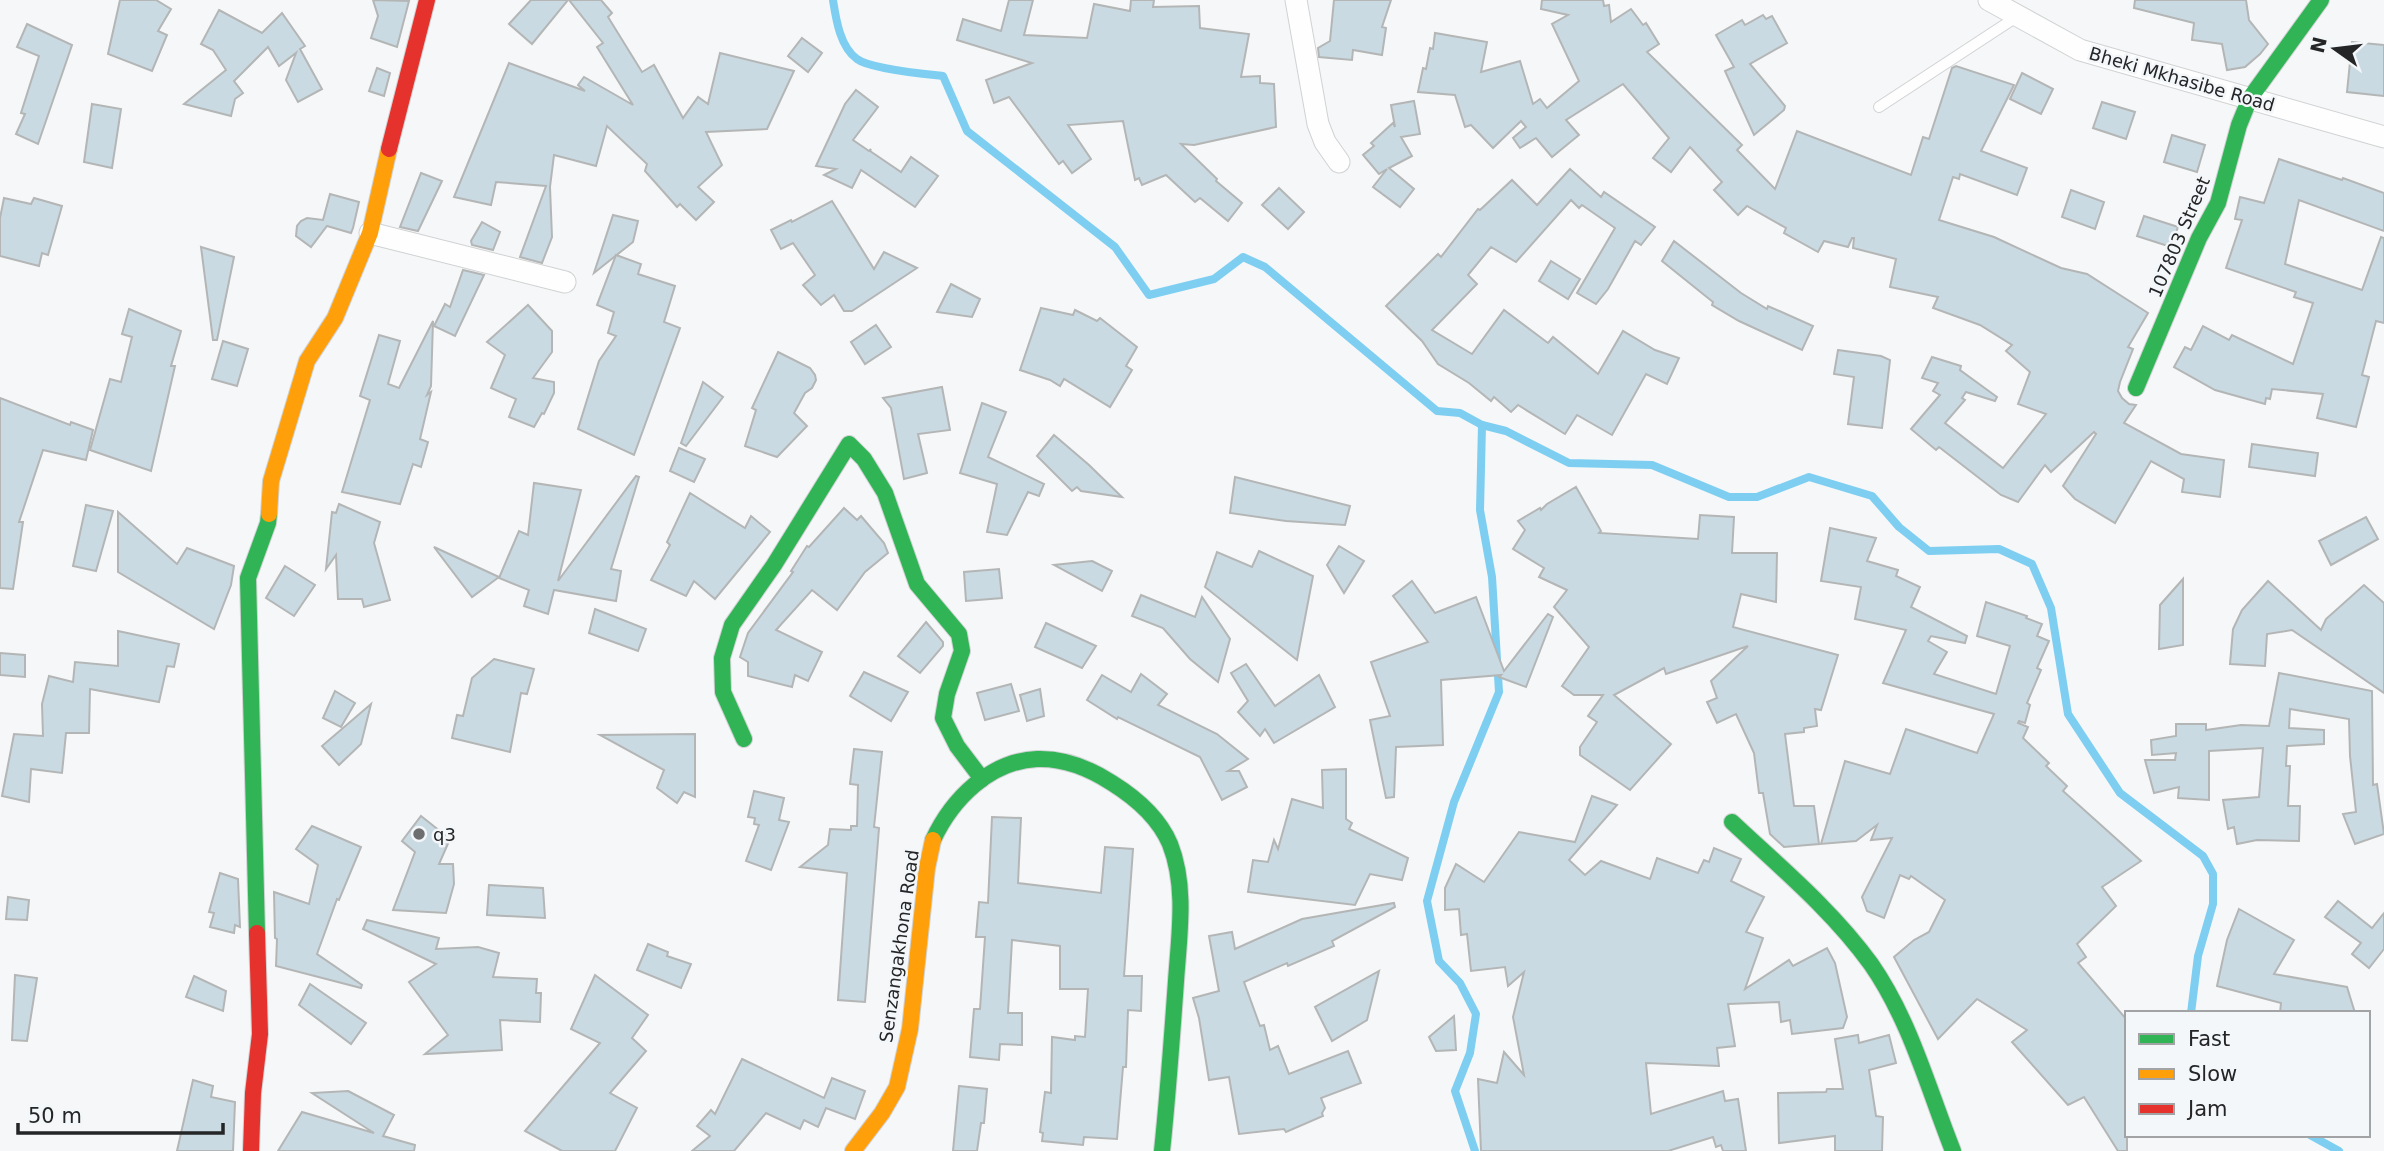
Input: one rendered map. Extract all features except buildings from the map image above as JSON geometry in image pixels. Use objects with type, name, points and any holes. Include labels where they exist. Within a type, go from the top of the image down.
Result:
[{"type":"street","points":[[251,1151],[253,1093],[260,1034],[248,578],[268,523],[271,481],[307,361],[335,318],[370,233],[394,126],[427,0]]},
{"type":"street","points":[[1296,0],[1318,124],[1325,142],[1339,162]]},
{"type":"street","name":"Bheki Mkhasibe Road","points":[[1989,0],[2080,50],[2384,138]]},
{"type":"street","name":"107803 Street","points":[[2136,388],[2199,239],[2218,203],[2239,124],[2250,98],[2321,0]]},
{"type":"street","points":[[370,233],[565,282]]},
{"type":"street","points":[[744,739],[723,692],[722,658],[732,625],[774,565],[849,444],[864,459],[884,493],[917,584],[960,634],[962,652],[947,694],[943,718],[957,746],[982,779]]},
{"type":"street","name":"Senzangakhona Road","points":[[853,1151],[882,1113],[897,1087],[910,1029],[927,868],[932,842],[943,819],[962,795],[982,779],[1006,766],[1030,760],[1052,759],[1075,764],[1099,774],[1129,793],[1154,817],[1170,845],[1178,873],[1181,909],[1170,1078],[1162,1151]]},
{"type":"street","points":[[1732,822],[1843,927],[1872,967],[1897,1009],[1953,1151]]},
{"type":"lane","points":[[1879,107],[2018,16]]},
{"type":"waterway","points":[[833,0],[840,32],[851,54],[873,66],[943,76],[967,131],[1115,247],[1149,295],[1214,279],[1243,257],[1265,267],[1437,411],[1460,413],[1482,425],[1506,431],[1569,463],[1652,465],[1729,497],[1757,497],[1809,477],[1872,496],[1899,527],[1929,551],[1999,549],[2032,564],[2051,608],[2068,714],[2120,793],[2203,856],[2213,874],[2213,904],[2198,956],[2191,1011]]},
{"type":"waterway","points":[[1475,1151],[1455,1091],[1470,1053],[1476,1014],[1460,983],[1439,961],[1427,901],[1454,802],[1499,692],[1492,577],[1480,510],[1482,425]]},
{"type":"waterway","points":[[2314,1137],[2339,1151]]},
{"type":"traffic: fast","points":[[2136,388],[2199,238],[2218,203],[2239,125],[2250,98],[2321,0]]},
{"type":"traffic: fast","points":[[744,739],[723,692],[722,658],[732,625],[774,565],[849,444],[864,459],[885,493],[917,584],[959,634],[962,651],[947,694],[943,718],[957,746],[982,779]]},
{"type":"traffic: fast","points":[[257,933],[248,578],[269,514]]},
{"type":"traffic: fast","points":[[933,840],[951,810],[974,785],[1004,767],[1037,759],[1067,762],[1095,773],[1130,795],[1160,826],[1175,860],[1180,894],[1179,947],[1162,1151]]},
{"type":"traffic: fast","points":[[1732,822],[1823,907],[1871,964],[1897,1008],[1953,1151]]},
{"type":"traffic: slow","points":[[269,514],[271,481],[307,361],[335,318],[370,233],[389,149]]},
{"type":"traffic: slow","points":[[853,1151],[882,1113],[897,1087],[910,1029],[927,868],[933,840]]},
{"type":"traffic: jam","points":[[389,149],[427,0]]},
{"type":"traffic: jam","points":[[251,1151],[253,1093],[260,1034],[257,933]]},
{"type":"place","name":"q3","points":[[419,834]]}]
